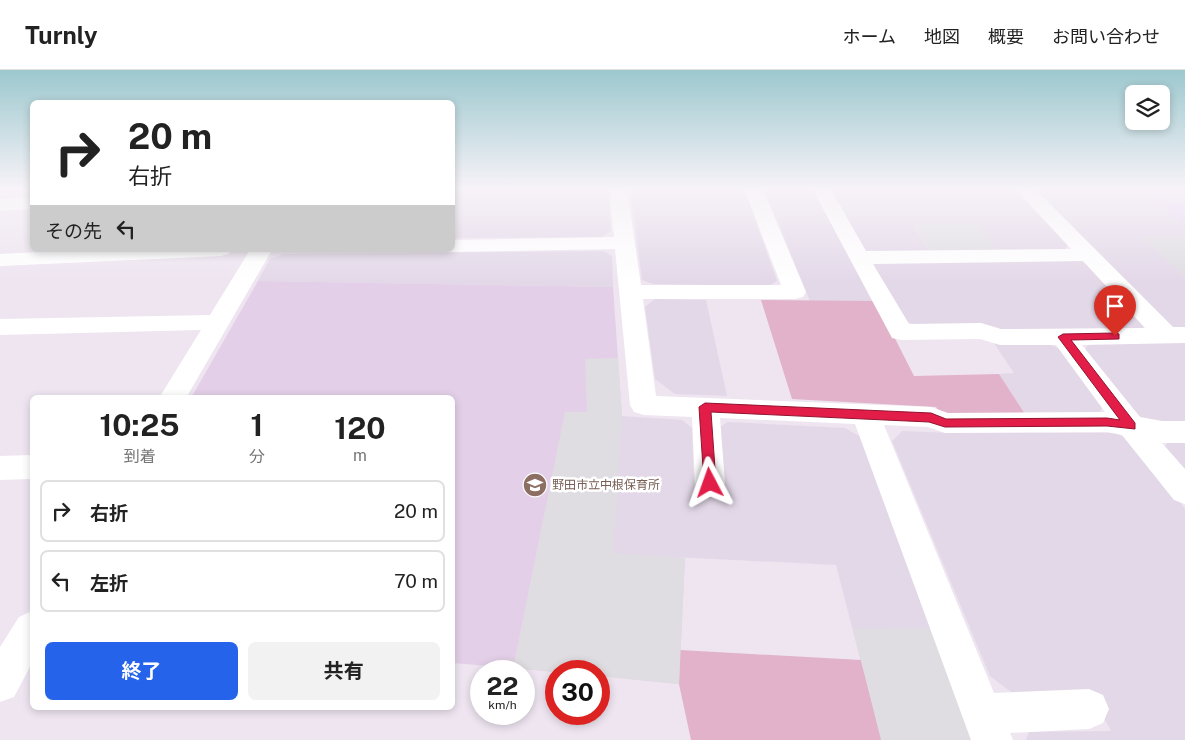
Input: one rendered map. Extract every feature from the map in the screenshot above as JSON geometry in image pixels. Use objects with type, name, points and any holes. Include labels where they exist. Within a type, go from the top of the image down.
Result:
[{"type":"street","points":[[621,219],[644,405],[931,417],[945,423],[1107,422],[1162,432],[1185,432]]},
{"type":"street","points":[[630,292],[795,292],[766,219]]},
{"type":"street","points":[[838,219],[901,332],[980,331],[1000,337],[1176,335]]},
{"type":"street","points":[[1053,219],[1086,255],[1176,335]]},
{"type":"street","points":[[455,246],[623,243]]},
{"type":"street","points":[[0,260],[177,252]]},
{"type":"street","points":[[174,395],[260,252]]},
{"type":"street","points":[[859,258],[1086,255]]},
{"type":"street","points":[[0,327],[217,322]]},
{"type":"street","points":[[1063,337],[1131,426],[1185,491]]},
{"type":"street","points":[[705,407],[710,483]]},
{"type":"street","points":[[866,415],[987,727],[1089,709]]},
{"type":"street","points":[[0,468],[30,468]]},
{"type":"street","points":[[0,683],[30,632]]},
{"type":"shaded area","points":[[455,219],[610,219],[611,231],[602,237],[455,238]]},
{"type":"shaded area","points":[[634,219],[755,219],[777,281],[769,286],[653,284],[642,280]]},
{"type":"shaded area","points":[[777,219],[833,219],[876,301],[810,301]]},
{"type":"shaded area","points":[[842,219],[1043,219],[1068,245],[1064,251],[998,250],[913,224],[930,252],[861,254]]},
{"type":"shaded area","points":[[1060,219],[1179,219],[1185,224],[1185,237],[1144,238],[1185,277],[1185,328],[1176,329],[1164,325]]},
{"type":"shaded area","points":[[913,223],[977,224],[1000,253],[932,255]]},
{"type":"shaded area","points":[[1143,237],[1185,237],[1185,277],[1168,261]]},
{"type":"shaded area","points":[[603,251],[612,256],[613,287],[258,281],[270,259],[283,254]]},
{"type":"shaded area","points":[[1075,258],[1084,262],[1145,326],[1143,328],[993,330],[980,324],[913,324],[903,320],[869,261]]},
{"type":"shaded area","name":"野田市立中根保育所","points":[[258,281],[613,287],[622,416],[613,553],[685,558],[679,684],[610,677],[610,660],[545,660],[545,671],[535,670],[535,660],[470,660],[470,664],[455,663],[455,395],[193,395]]},
{"type":"shaded area","points":[[655,299],[706,300],[727,396],[675,394],[655,379],[645,307]]},
{"type":"shaded area","points":[[761,300],[876,301],[914,376],[999,374],[1025,414],[941,415],[936,407],[792,399]]},
{"type":"shaded area","points":[[1090,342],[1185,342],[1185,424],[1157,424],[1136,415],[1084,351]]},
{"type":"shaded area","points":[[994,343],[1045,343],[1061,349],[1104,405],[1099,413],[1025,414],[999,374],[1014,373]]},
{"type":"shaded area","points":[[618,358],[622,416],[613,553],[685,558],[679,684],[610,677],[610,660],[545,660],[545,671],[535,670],[535,660],[515,660],[565,412],[587,412],[585,359]]},
{"type":"shaded area","points":[[622,416],[682,420],[692,428],[694,487],[724,489],[717,429],[728,422],[845,428],[861,437],[932,628],[881,740],[836,565],[613,554]]},
{"type":"shaded area","points":[[902,431],[953,433],[1115,433],[1133,441],[1185,509],[1185,740],[1026,740],[1029,732],[1111,731],[1090,692],[1015,695],[990,676],[892,441]]},
{"type":"shaded area","points":[[1169,440],[1185,440],[1185,476],[1163,450]]},
{"type":"shaded area","points":[[932,628],[974,740],[881,740],[853,629]]},
{"type":"shaded area","points":[[680,650],[861,660],[882,740],[691,740],[679,684]]},
{"type":"place","name":"野田市立中根保育所","points":[[535,485]]},
{"type":"route","points":[[710,483],[705,407],[931,417],[945,423],[1107,422],[1131,426],[1063,337],[1115,336]]}]
